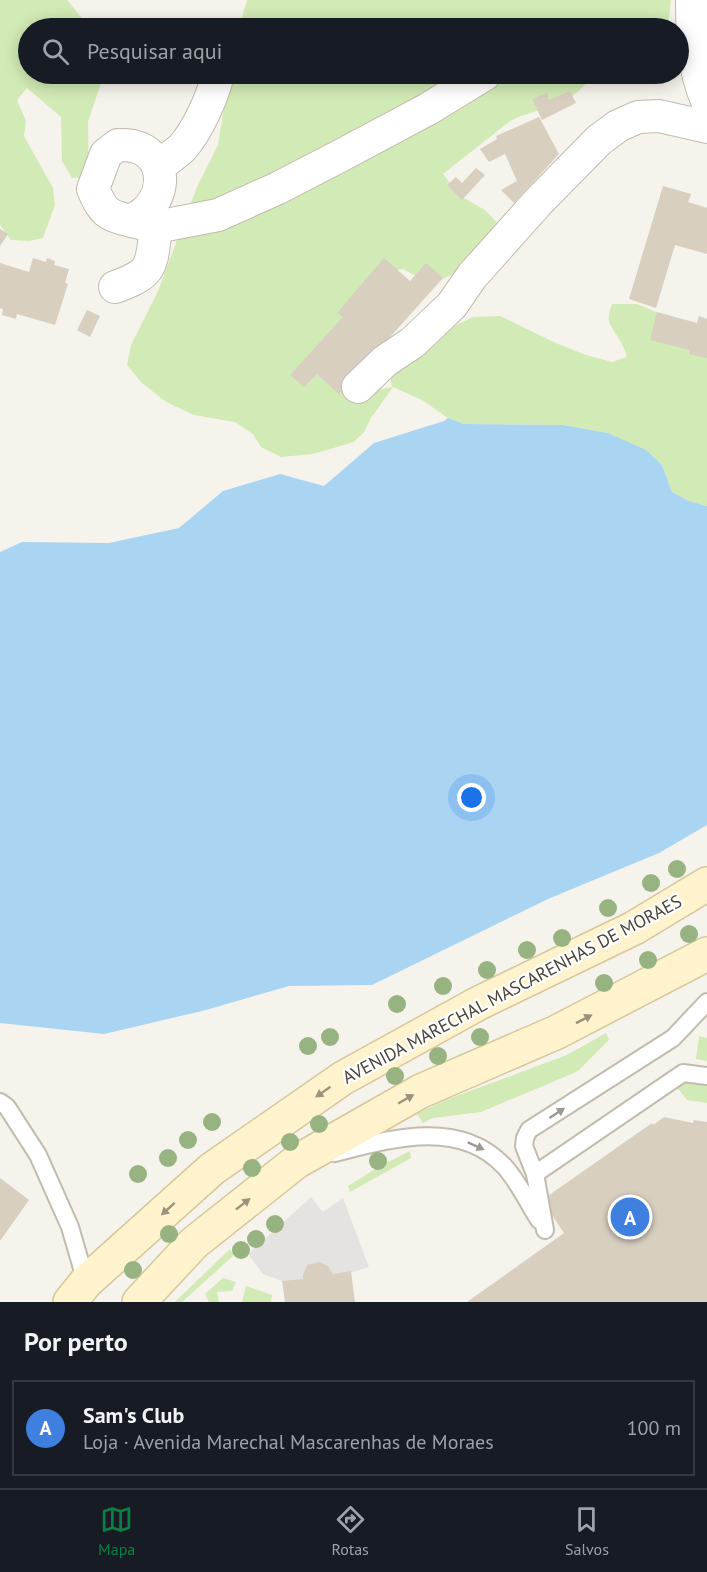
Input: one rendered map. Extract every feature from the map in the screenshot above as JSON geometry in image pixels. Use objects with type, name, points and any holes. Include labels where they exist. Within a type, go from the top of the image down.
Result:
[{"type":"main road","name":"AVENIDA MARECHAL MASCARENHAS DE MORAES","points":[[78,1292],[212,1169],[343,1078],[479,1003],[634,928],[707,884]]},
{"type":"main road","points":[[139,1302],[194,1243],[296,1162],[421,1091],[557,1032],[707,954]]},
{"type":"street","points":[[692,0],[695,82]]},
{"type":"street","points":[[159,166],[183,147],[216,84]]},
{"type":"street","points":[[115,287],[136,279],[151,265],[144,224],[148,209],[161,182],[159,166],[149,154],[134,146],[118,145],[106,154],[93,189],[102,209],[114,218],[144,224],[218,215],[278,188],[428,109],[469,84]]},
{"type":"street","points":[[358,387],[385,361],[412,344],[445,312],[478,269],[539,201],[599,140],[618,126],[638,117],[659,116],[707,127]]},
{"type":"lane","points":[[296,1162],[395,1138],[436,1136],[461,1139],[488,1151],[506,1168],[545,1230],[535,1174],[524,1146],[525,1138],[530,1130],[673,1038],[707,1002]]},
{"type":"lane","points":[[535,1174],[683,1073],[707,1076]]},
{"type":"lane","points":[[0,1102],[7,1107],[38,1155],[69,1227],[78,1292]]},
{"type":"green space","points":[[0,0],[67,0],[82,18],[18,18],[18,84],[101,84],[88,122],[89,177],[72,178],[62,161],[61,117],[27,88],[17,100],[26,121],[24,136],[53,188],[55,205],[43,238],[29,241],[11,240],[0,225]]},
{"type":"green space","points":[[247,0],[671,0],[669,18],[242,18]]},
{"type":"green space","points":[[227,84],[586,84],[567,99],[510,121],[443,174],[460,196],[485,210],[500,226],[465,269],[440,280],[421,279],[403,269],[377,274],[366,385],[379,390],[392,387],[390,376],[435,338],[473,317],[500,316],[558,344],[612,362],[627,357],[610,323],[612,304],[637,304],[661,314],[707,343],[707,506],[689,501],[672,492],[662,465],[646,451],[608,433],[563,425],[464,424],[448,418],[422,400],[393,387],[364,432],[354,442],[313,454],[281,457],[261,447],[253,434],[235,422],[194,415],[166,402],[141,382],[127,365],[131,345],[158,291],[197,187],[218,145]]},
{"type":"green space","points":[[606,1033],[609,1040],[578,1071],[569,1075],[481,1112],[433,1118],[423,1123],[417,1114],[443,1101],[567,1055]]},
{"type":"green space","points":[[699,1036],[707,1038],[707,1061],[696,1059]]},
{"type":"green space","points":[[673,1082],[707,1086],[707,1103],[687,1100]]},
{"type":"green space","points":[[410,1151],[411,1158],[350,1192],[348,1186]]},
{"type":"green space","points":[[230,1249],[234,1255],[182,1302],[175,1302]]},
{"type":"green space","points":[[223,1278],[236,1282],[232,1291],[217,1292],[219,1302],[209,1302],[205,1294]]},
{"type":"green space","points":[[246,1286],[272,1295],[271,1302],[242,1302]]},
{"type":"shaded area","points":[[311,1197],[323,1212],[343,1198],[369,1267],[346,1274],[285,1282],[263,1274],[248,1254]]},
{"type":"water","points":[[448,418],[464,424],[563,425],[608,433],[646,450],[662,465],[672,492],[689,501],[707,506],[707,825],[659,853],[548,899],[372,985],[289,986],[206,1010],[104,1034],[0,1023],[0,552],[22,542],[109,543],[179,528],[223,491],[280,474],[324,486],[374,443]]},
{"type":"building","points":[[570,91],[576,103],[542,120],[532,99],[547,93],[549,100]]},
{"type":"building","points":[[539,117],[559,154],[514,203],[501,190],[517,181],[505,154],[489,162],[480,149],[497,139],[496,136]]},
{"type":"building","points":[[476,168],[485,175],[462,200],[447,185],[456,177],[462,183]]},
{"type":"building","points":[[663,186],[691,194],[688,202],[707,208],[707,254],[675,245],[656,308],[629,299]]},
{"type":"building","points":[[0,229],[8,234],[0,246]]},
{"type":"building","points":[[33,258],[46,262],[47,258],[55,261],[54,265],[69,269],[65,283],[68,284],[55,325],[17,314],[16,319],[2,315],[0,263],[29,272]]},
{"type":"building","points":[[384,258],[410,281],[426,263],[443,278],[339,394],[317,374],[304,387],[290,375],[343,317],[337,313]]},
{"type":"building","points":[[87,310],[100,316],[90,337],[77,330]]},
{"type":"building","points":[[657,312],[697,323],[699,316],[707,319],[707,358],[689,354],[690,350],[650,340]]},
{"type":"building","points":[[664,1117],[693,1123],[694,1120],[707,1122],[707,1302],[467,1302],[564,1233],[542,1200]]},
{"type":"building","points":[[0,1178],[29,1200],[0,1241]]},
{"type":"building","points":[[319,1262],[328,1266],[333,1274],[351,1271],[355,1302],[285,1302],[282,1281],[303,1279],[307,1265]]},
{"type":"place","name":"Sam's Club","points":[[630,1217]]}]
